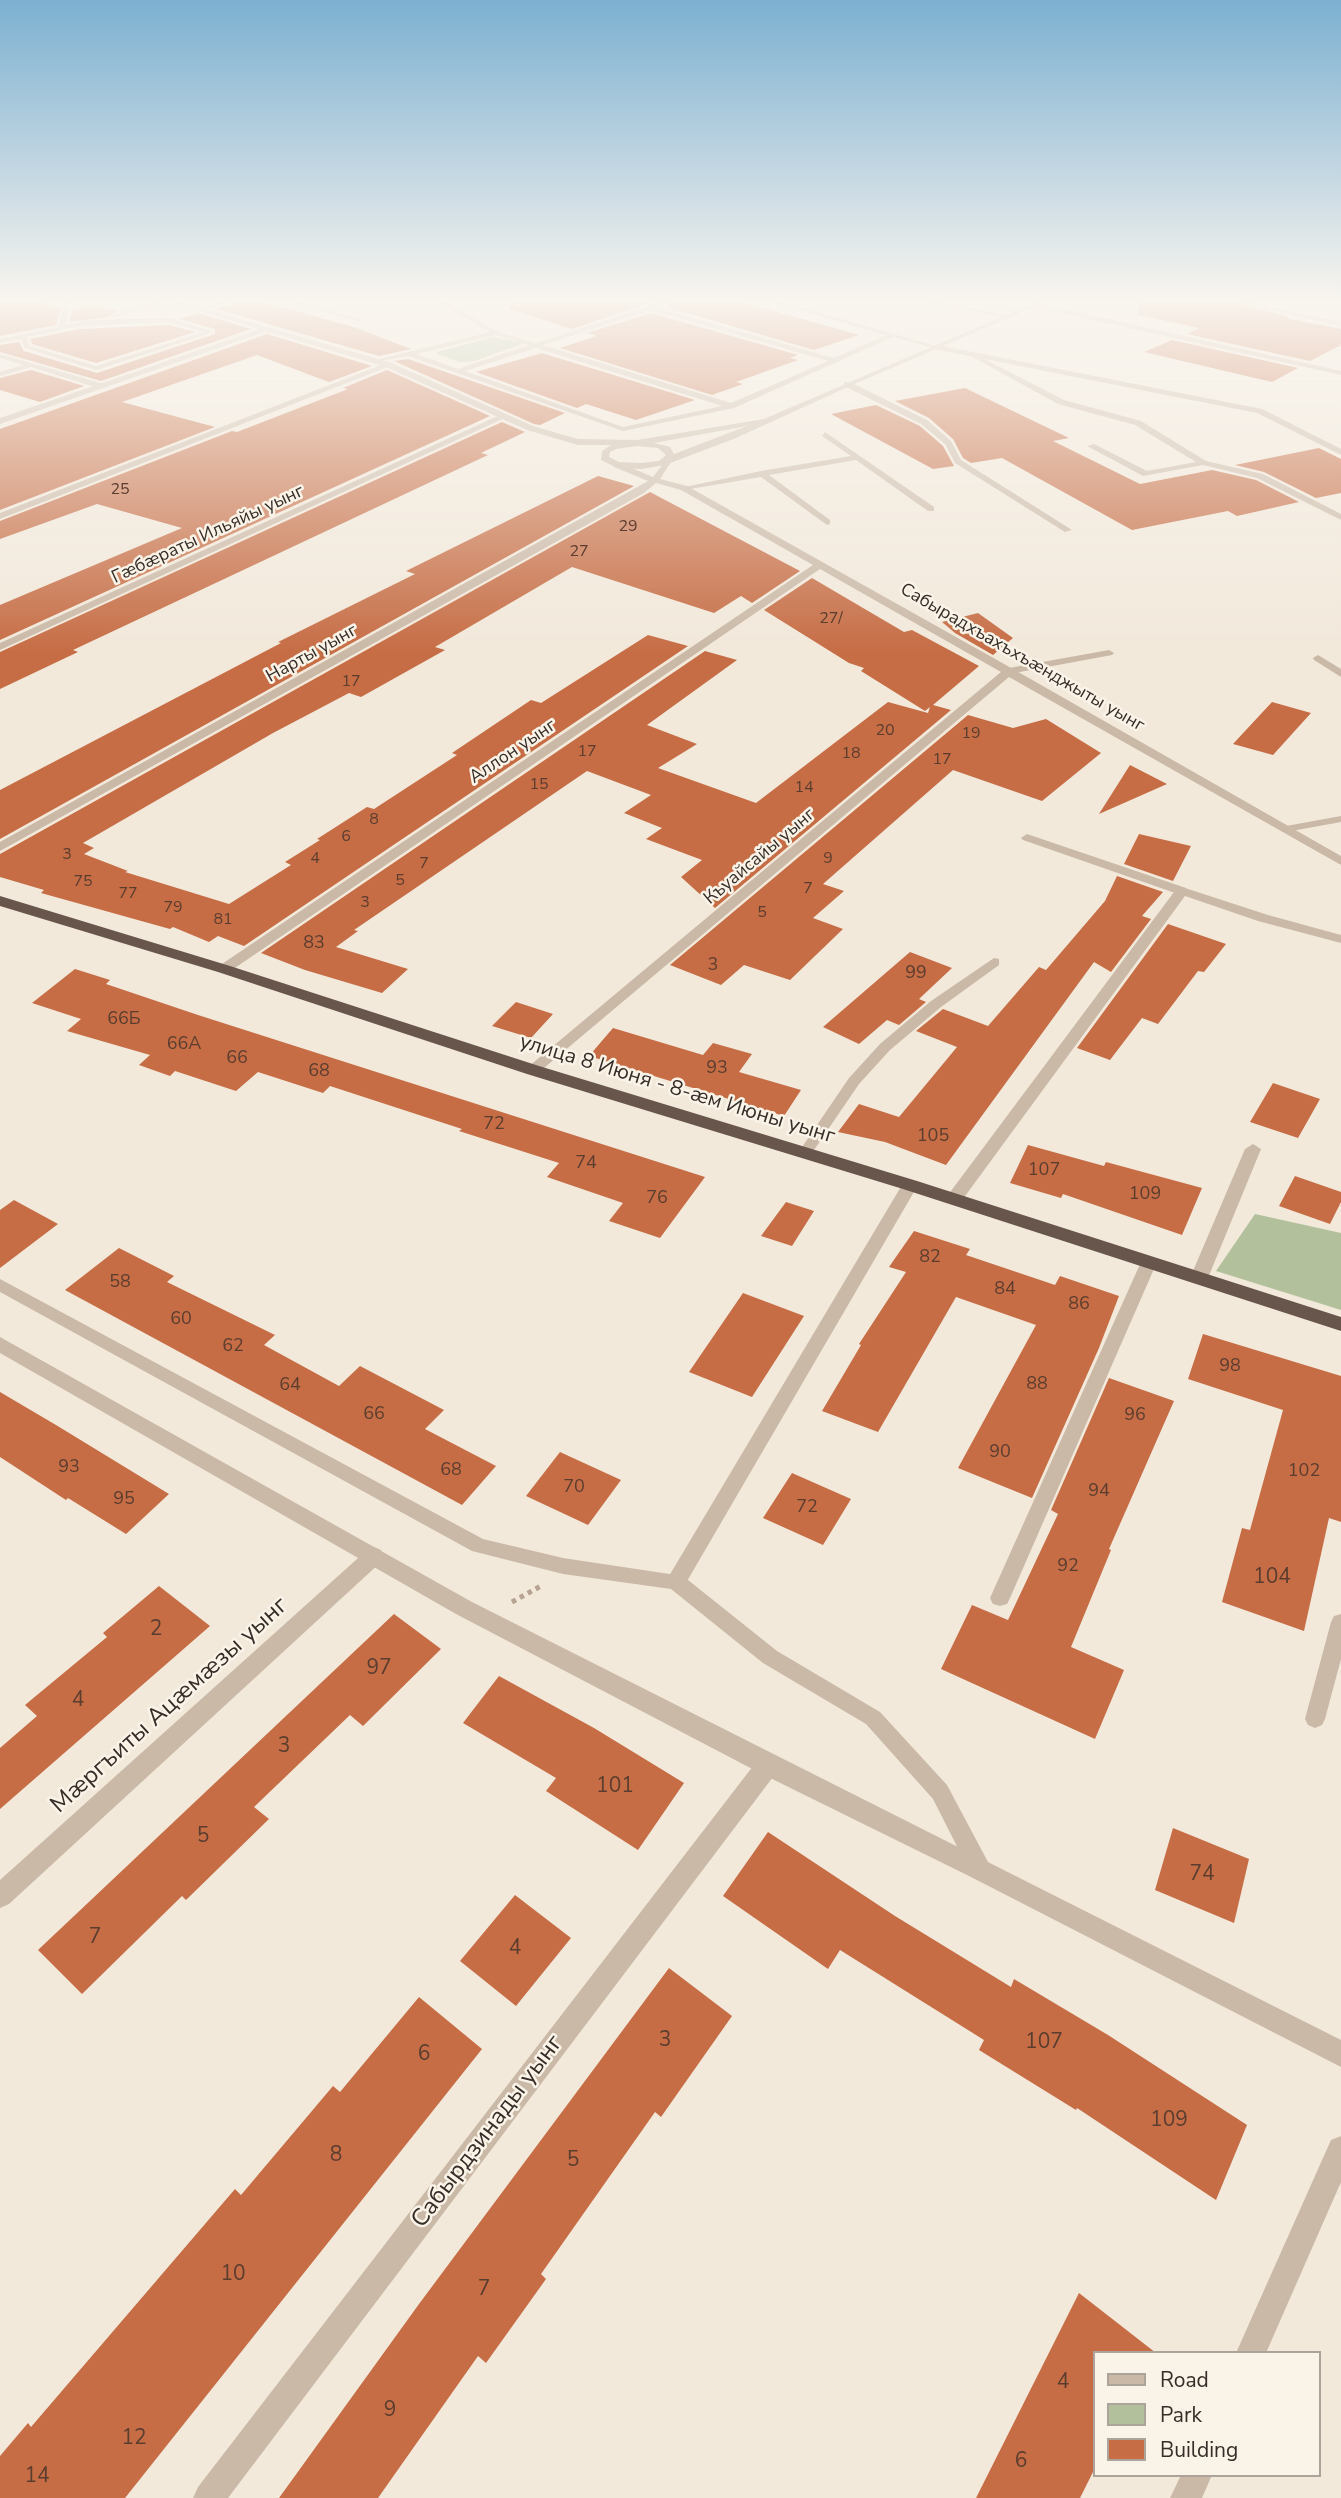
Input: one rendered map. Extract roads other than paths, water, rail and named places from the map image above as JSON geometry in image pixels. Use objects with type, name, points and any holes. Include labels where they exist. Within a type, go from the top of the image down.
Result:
[{"type":"highway","name":"улица 8 Июня - 8-ӕм Июны уынг","points":[[0,901],[533,1070],[910,1185],[1341,1324]]},
{"type":"street","points":[[0,516],[251,419]]},
{"type":"street","name":"Гæбæраты Ильяйы уынг","points":[[0,647],[499,419]]},
{"type":"street","points":[[510,419],[545,438],[588,454]]},
{"type":"street","points":[[598,458],[613,463],[652,466],[733,436],[769,419]]},
{"type":"street","points":[[1274,419],[1341,452]]},
{"type":"street","points":[[613,463],[604,458],[606,451],[764,421]]},
{"type":"street","points":[[530,428],[578,442],[637,443],[667,449],[671,453],[669,459],[684,488]]},
{"type":"street","name":"Нарты уынг","points":[[0,847],[641,491],[655,480],[669,459]]},
{"type":"street","name":"Сабырадхъахъхъæнджыты уынг","points":[[613,463],[639,476],[684,488],[1341,861]]},
{"type":"street","points":[[639,476],[641,491]]},
{"type":"street","name":"Аллон уынг","points":[[224,970],[821,564]]},
{"type":"street","name":"Къуайсайы уынг","points":[[533,1070],[1009,671]]},
{"type":"street","points":[[954,1199],[1182,891],[1263,918],[1341,939]]},
{"type":"street","points":[[1199,1278],[1254,1149]]},
{"type":"street","points":[[676,1582],[910,1185]]},
{"type":"street","points":[[0,1344],[464,1608],[768,1765],[980,1869],[1341,2054]]},
{"type":"street","name":"Мӕргъиты Ацӕмӕзы уынг","points":[[0,1896],[374,1556]]},
{"type":"street","name":"Сабырдзинады уынг","points":[[209,2498],[768,1765]]},
{"type":"street","points":[[1252,2351],[1341,2150]]},
{"type":"street","points":[[1186,2498],[1195,2477]]},
{"type":"lane","points":[[593,419],[623,429],[672,419]]},
{"type":"lane","points":[[917,419],[948,443],[958,461],[1068,530]]},
{"type":"lane","points":[[1122,419],[1138,423],[1203,463],[1260,476],[1341,517]]},
{"type":"lane","points":[[825,435],[931,509]]},
{"type":"lane","points":[[1091,446],[1146,474],[1203,463]]},
{"type":"lane","points":[[684,488],[857,457]]},
{"type":"lane","points":[[761,473],[827,522]]},
{"type":"lane","points":[[1009,671],[1109,653]]},
{"type":"lane","points":[[1318,658],[1341,674]]},
{"type":"lane","points":[[1286,829],[1341,819]]},
{"type":"lane","points":[[1027,838],[1182,891]]},
{"type":"lane","points":[[805,1153],[854,1081],[885,1047],[936,1004],[995,962]]},
{"type":"lane","points":[[1000,1598],[1149,1262]]},
{"type":"lane","points":[[0,1285],[479,1546],[563,1566],[676,1582],[770,1657],[873,1718],[940,1792],[980,1869]]},
{"type":"lane","points":[[1315,1719],[1341,1622]]}]
